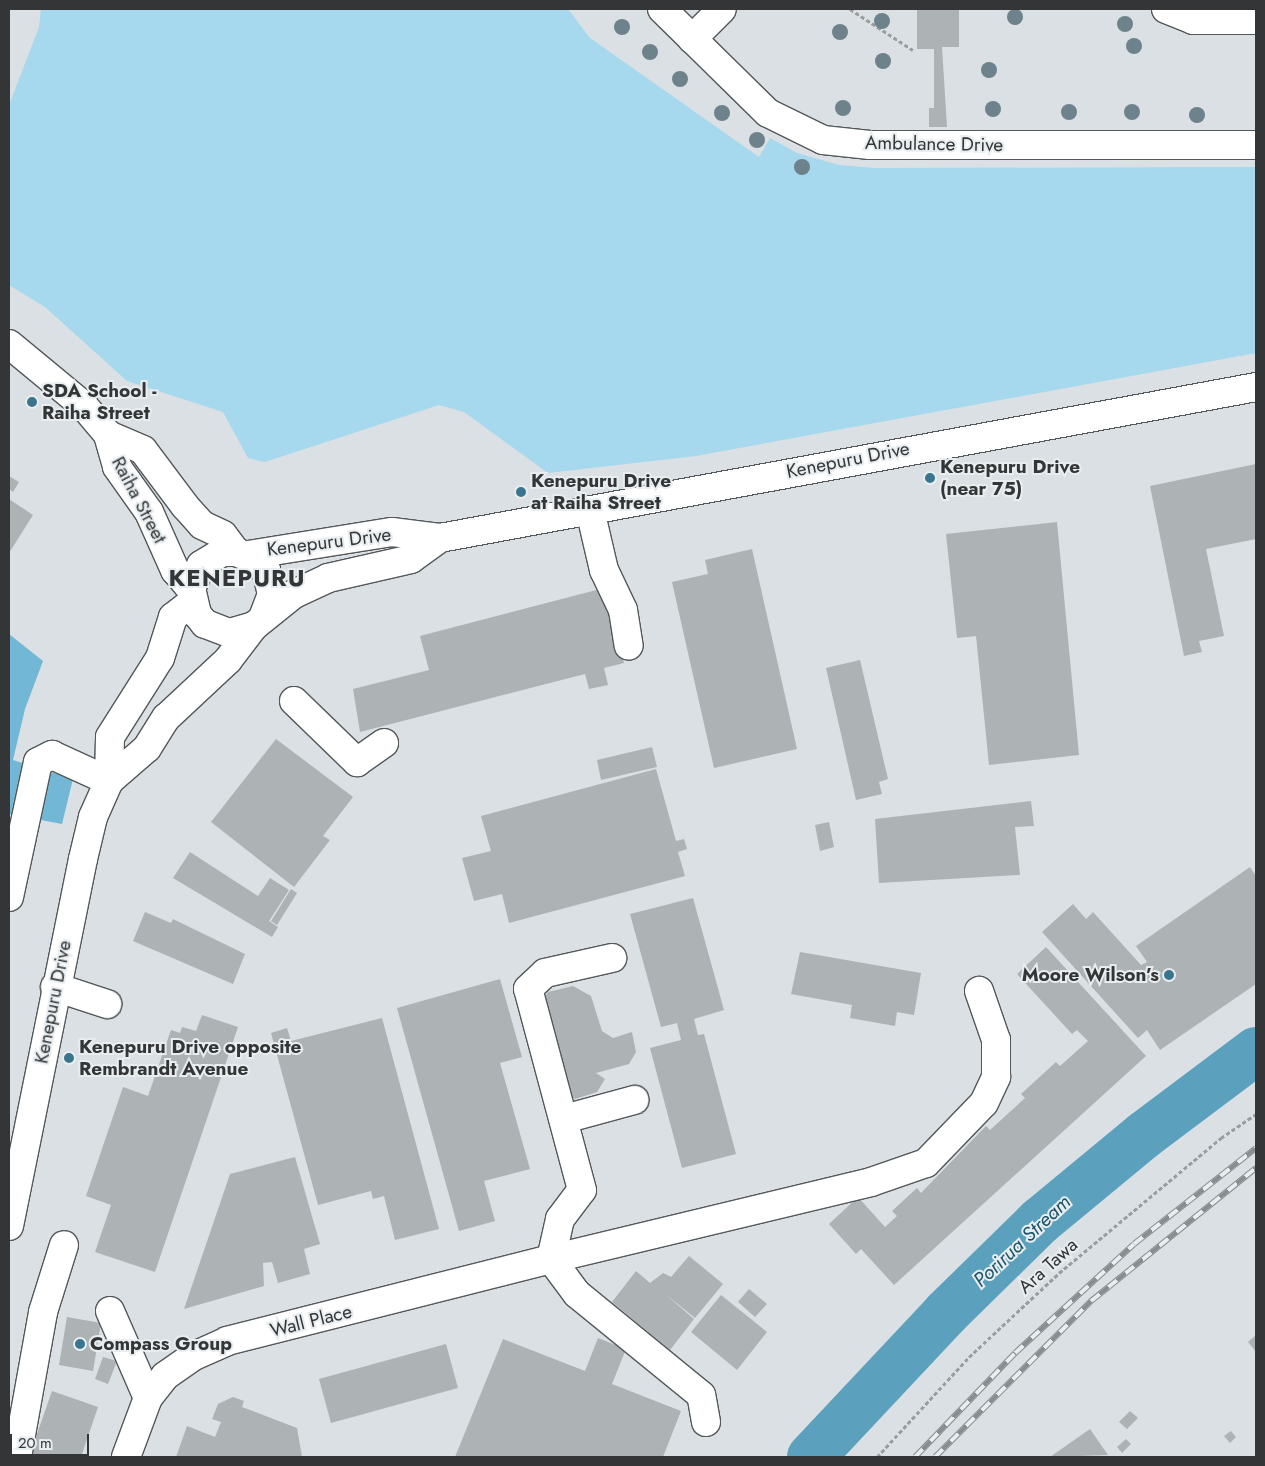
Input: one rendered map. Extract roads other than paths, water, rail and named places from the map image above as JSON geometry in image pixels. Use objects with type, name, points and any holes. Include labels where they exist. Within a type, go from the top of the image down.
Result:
[{"type":"main road","name":"Ambulance Drive","points":[[662,9],[768,113],[823,140],[870,145],[1256,145]]},
{"type":"main road","points":[[692,39],[722,9]]},
{"type":"main road","points":[[1166,9],[1193,14],[1256,20]]},
{"type":"main road","name":"Raiha Street","points":[[9,344],[84,406],[108,435],[117,466],[149,512],[175,570],[191,595]]},
{"type":"main road","name":"Kenepuru Drive","points":[[9,1226],[55,987],[93,817],[109,781],[110,737],[160,658],[173,617],[191,595],[194,576],[211,557],[392,532],[440,538],[1256,387]]},
{"type":"main road","name":"Raiha Street","points":[[108,435],[143,450],[185,506],[202,525],[223,535],[242,553]]},
{"type":"main road","points":[[590,510],[604,570],[624,610],[629,646]]},
{"type":"main road","name":"Kenepuru Drive","points":[[191,595],[205,624],[216,630],[236,632],[259,622],[294,594],[328,578],[412,559],[440,538]]},
{"type":"main road","name":"Kenepuru Drive","points":[[109,781],[147,748],[166,718],[228,660],[270,606],[270,581],[258,561],[242,553]]},
{"type":"main road","points":[[294,701],[357,762],[384,743]]},
{"type":"main road","points":[[9,897],[38,762],[52,755],[109,781]]},
{"type":"main road","points":[[612,958],[545,972],[528,989],[582,1190],[560,1219],[552,1259],[577,1294],[648,1348],[701,1395],[706,1422]]},
{"type":"main road","points":[[55,987],[107,1004]]},
{"type":"main road","name":"Wall Place","points":[[126,1457],[148,1398],[178,1366],[227,1341],[552,1259],[871,1182],[926,1163],[984,1103],[996,1078],[996,1040],[979,991]]},
{"type":"main road","points":[[564,1119],[634,1100]]},
{"type":"main road","points":[[17,1457],[43,1312],[64,1245]]},
{"type":"main road","points":[[110,1311],[148,1398]]},
{"type":"waterway","name":"Porirua Stream","points":[[811,1457],[946,1313],[1040,1221],[1144,1135],[1256,1051]]},
{"type":"railway","points":[[915,1457],[1015,1353],[1134,1244],[1256,1148]]},
{"type":"railway","points":[[935,1457],[1091,1301],[1256,1168]]},
{"type":"place","name":"SDA School - Raiha Street","points":[[32,402]]},
{"type":"place","name":"Kenepuru Drive (near 75)","points":[[930,478]]},
{"type":"place","name":"Kenepuru Drive at Raiha Street","points":[[521,492]]},
{"type":"place","name":"Moore Wilson’s","points":[[1169,975]]},
{"type":"place","name":"Kenepuru Drive opposite Rembrandt Avenue","points":[[69,1058]]},
{"type":"place","name":"Compass Group","points":[[80,1344]]},
{"type":"district","name":"KENEPURU","points":[[237,578]]}]
